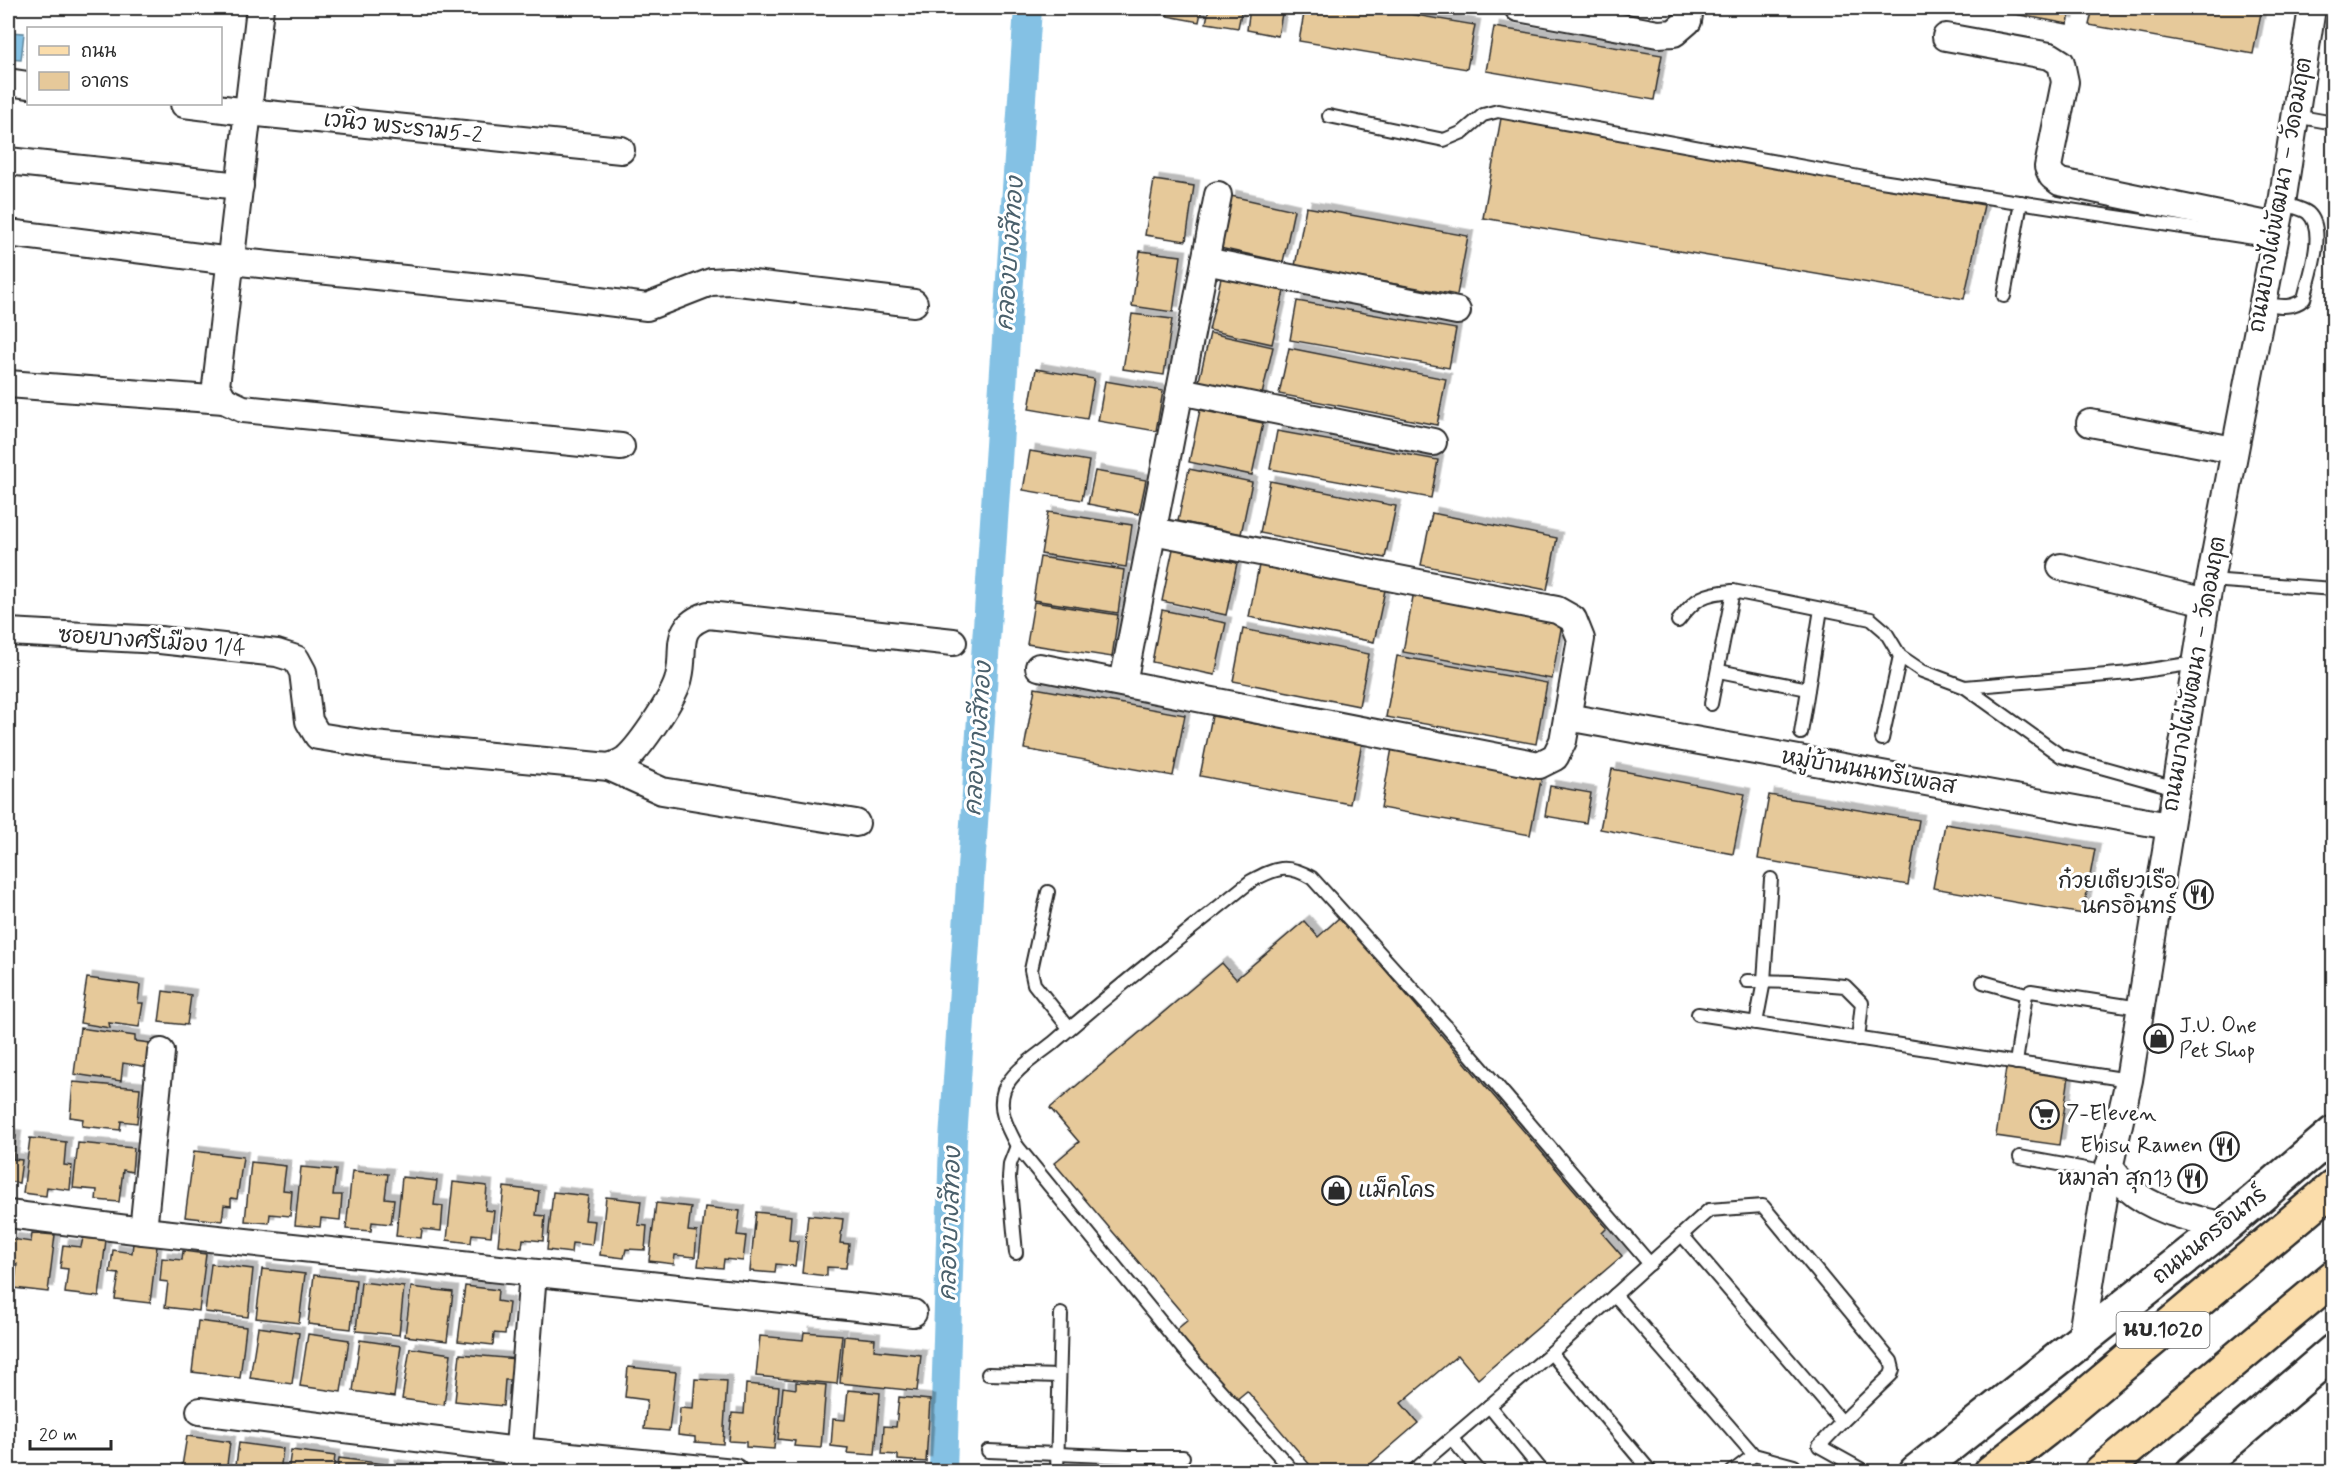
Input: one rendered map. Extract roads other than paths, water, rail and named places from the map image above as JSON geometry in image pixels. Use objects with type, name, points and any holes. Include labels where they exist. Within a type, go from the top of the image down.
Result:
[{"type":"main road","name":"ถนนนครอินทร์","points":[[1916,1472],[2225,1226],[2334,1133]]},
{"type":"main road","name":"ถนนนครอินทร์","points":[[1991,1472],[2045,1430],[2334,1186]]},
{"type":"main road","name":"นบ.1020","points":[[2101,1472],[2334,1277]]},
{"type":"main road","points":[[2193,1472],[2334,1352]]},
{"type":"street","points":[[224,400],[216,386],[260,8]]},
{"type":"street","points":[[1518,8],[1658,34],[1674,33],[1688,21],[1690,8]]},
{"type":"street","name":"ถนนบางไผ่พัฒนา – วัดอมฤต","points":[[2081,1340],[2109,1170],[2129,1080],[2195,663],[2278,224],[2312,8]]},
{"type":"street","points":[[1946,37],[2050,56],[2061,63],[2065,82],[2048,167],[2052,176],[2060,182],[2278,224]]},
{"type":"street","points":[[8,82],[27,85]]},
{"type":"street","name":"เวนิว พระราม5-2","points":[[192,105],[621,150]]},
{"type":"street","points":[[8,161],[240,186]]},
{"type":"street","points":[[1123,683],[1218,195]]},
{"type":"street","points":[[8,233],[231,261],[520,291],[647,307],[711,282],[729,281],[914,303]]},
{"type":"street","points":[[1205,261],[1457,311]]},
{"type":"street","points":[[8,384],[224,400],[243,409],[621,447]]},
{"type":"street","points":[[1180,391],[1433,442]]},
{"type":"street","points":[[2090,423],[2234,450]]},
{"type":"street","points":[[1039,667],[1539,765],[1555,757],[1563,741],[1581,639],[1573,619],[1557,610],[1153,531]]},
{"type":"street","points":[[2061,567],[2208,591]]},
{"type":"street","points":[[609,767],[624,760],[638,747],[670,700],[680,677],[682,643],[686,629],[693,620],[708,615],[953,642]]},
{"type":"street","name":"ซอยบางศรีเมือง 1/4","points":[[8,632],[160,640],[278,652],[296,659],[303,672],[309,721],[318,736],[374,745],[609,767]]},
{"type":"street","name":"หมู่บ้านนนทรีเพลส","points":[[1568,717],[2169,826]]},
{"type":"street","points":[[609,767],[662,790],[856,823]]},
{"type":"street","points":[[143,1231],[161,1052]]},
{"type":"street","points":[[2109,1170],[2129,1189],[2150,1203],[2177,1214],[2225,1226]]},
{"type":"street","points":[[8,1214],[143,1231],[913,1313]]},
{"type":"street","points":[[518,1461],[533,1273]]},
{"type":"street","points":[[200,1411],[518,1461],[734,1472]]},
{"type":"lane","points":[[1329,116],[1444,140],[1463,132],[1483,115],[1498,111],[1881,181],[2021,202],[2278,224],[2307,212],[2314,222],[2318,236],[2304,299],[2290,306],[2264,304]]},
{"type":"lane","points":[[2295,116],[2334,123]]},
{"type":"lane","points":[[2004,296],[2021,202]]},
{"type":"lane","points":[[2208,591],[2334,590]]},
{"type":"lane","points":[[1711,704],[1733,591]]},
{"type":"lane","points":[[1678,621],[1691,603],[1710,593],[1733,591],[1871,619],[1885,631],[1900,656],[1922,671],[1965,687],[2061,756],[2176,788]]},
{"type":"lane","points":[[1801,733],[1821,609]]},
{"type":"lane","points":[[1882,739],[1900,656]]},
{"type":"lane","points":[[1965,687],[2130,673],[2195,663]]},
{"type":"lane","points":[[1719,671],[1809,689]]},
{"type":"lane","points":[[1287,1469],[1183,1349],[1017,1146],[1005,1124],[1002,1105],[1004,1092],[1010,1080],[1069,1028],[1251,881],[1272,870],[1289,867],[1312,878],[1344,911],[1650,1264]]},
{"type":"lane","points":[[1756,1023],[1764,981],[1771,879]]},
{"type":"lane","points":[[1048,892],[1031,970],[1034,984],[1069,1028]]},
{"type":"lane","points":[[1748,981],[1795,981],[1845,986],[1862,1004],[1858,1039]]},
{"type":"lane","points":[[1983,982],[2026,994],[2031,991],[2140,1008]]},
{"type":"lane","points":[[2016,1063],[2026,994]]},
{"type":"lane","points":[[1698,1014],[2129,1080]]},
{"type":"lane","points":[[1016,1253],[1009,1178],[1010,1164],[1017,1146]]},
{"type":"lane","points":[[2020,1157],[2109,1170]]},
{"type":"lane","points":[[1412,1472],[1551,1353],[1709,1210],[1763,1206],[1891,1361],[1893,1369],[1891,1375],[1820,1446],[1866,1472]]},
{"type":"lane","points":[[1682,1235],[1842,1422]]},
{"type":"lane","points":[[1615,1295],[1754,1455],[1794,1466],[1795,1472]]},
{"type":"lane","points":[[1057,1472],[1061,1314]]},
{"type":"lane","points":[[1551,1353],[1651,1472]]},
{"type":"lane","points":[[988,1374],[1059,1376]]},
{"type":"lane","points":[[1489,1406],[1543,1472]]},
{"type":"lane","points":[[1452,1439],[1480,1472]]},
{"type":"lane","points":[[988,1451],[1183,1457]]},
{"type":"lane","points":[[1732,1472],[1754,1455]]},
{"type":"lane","points":[[1128,1472],[1129,1457]]},
{"type":"water","points":[[8,32],[24,33],[21,60],[8,59]]},
{"type":"waterway","name":"คลองบางสีทอง","points":[[943,1472],[953,1140],[1028,8]]},
{"type":"place","name":"ก๋วยเตียวเรือ นครอินทร์","points":[[2198,895]]},
{"type":"place","name":"J.U. One Pet Shop","points":[[2158,1039]]},
{"type":"place","name":"7-Eleven","points":[[2045,1114]]},
{"type":"place","name":"Ebisu Ramen","points":[[2224,1146]]},
{"type":"place","name":"หมาล่า สุก13","points":[[2193,1179]]},
{"type":"place","name":"แม็คโคร","points":[[1337,1191]]}]
